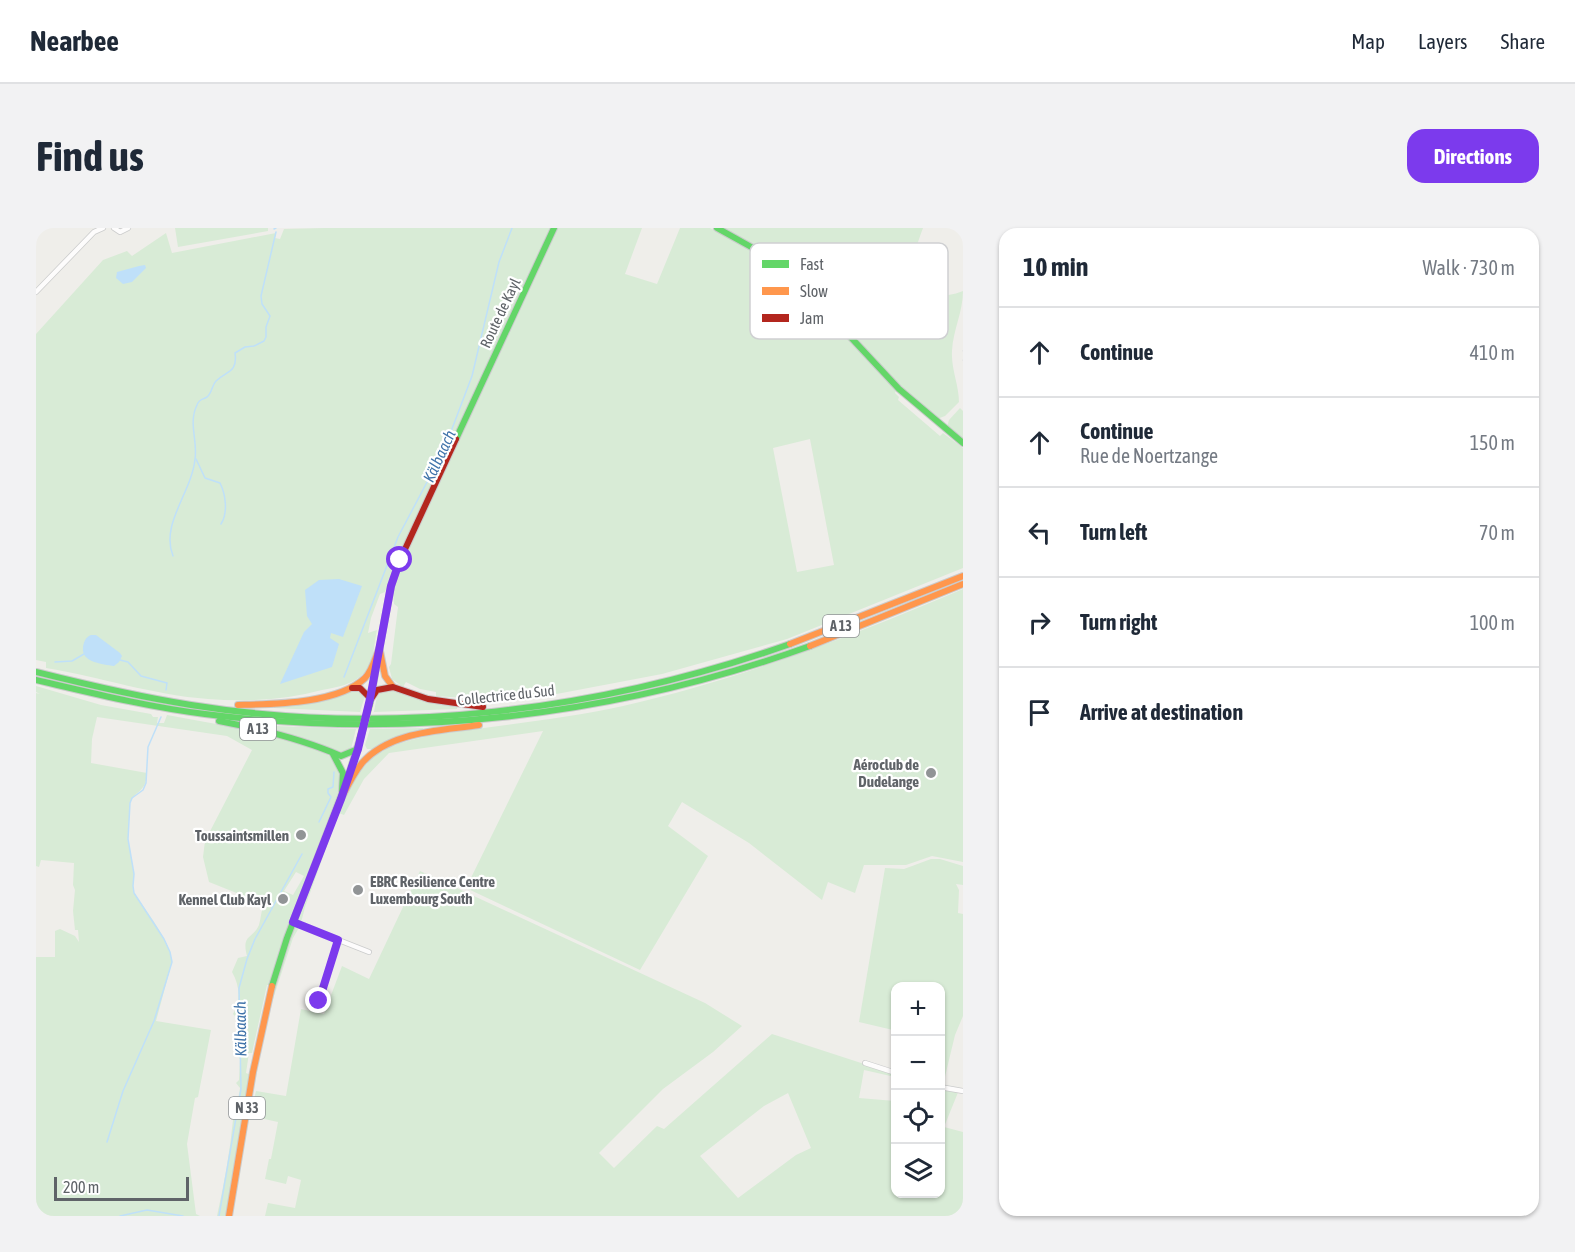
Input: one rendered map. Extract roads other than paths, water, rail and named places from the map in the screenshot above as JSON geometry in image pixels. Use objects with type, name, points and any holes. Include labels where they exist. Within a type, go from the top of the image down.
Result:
[{"type":"main road","name":"Route de Kayl","points":[[379,649],[394,574],[554,228]]},
{"type":"main road","points":[[717,228],[750,246]]},
{"type":"main road","points":[[852,339],[899,389],[963,443]]},
{"type":"main road","name":"Collectrice du Sud","points":[[36,672],[125,692],[196,704],[268,712],[375,717],[440,715],[519,708],[604,695],[716,668],[816,635],[963,576]]},
{"type":"main road","name":"Collectrice du Sud","points":[[36,680],[80,692],[180,712],[336,724],[421,724],[516,717],[621,700],[717,676],[819,643],[963,584]]},
{"type":"main road","points":[[370,700],[377,690],[393,687],[385,676],[379,649]]},
{"type":"main road","points":[[352,688],[371,670],[379,649]]},
{"type":"main road","points":[[370,700],[379,649]]},
{"type":"main road","name":"A 13","points":[[393,687],[446,703],[519,708]]},
{"type":"main road","points":[[352,688],[360,688],[370,700]]},
{"type":"main road","name":"A 13","points":[[196,704],[253,705],[289,702],[352,688]]},
{"type":"main road","name":"N 33","points":[[229,1216],[262,1029],[272,986],[293,922],[341,799],[359,744],[370,700]]},
{"type":"main road","name":"A 13","points":[[180,712],[287,736],[314,744],[333,754]]},
{"type":"main road","name":"A 13","points":[[341,799],[358,769],[373,753],[396,741],[516,717]]},
{"type":"main road","points":[[333,754],[347,755],[359,744],[365,751],[373,753]]},
{"type":"main road","points":[[333,754],[343,773],[341,799]]},
{"type":"street","points":[[36,292],[93,230],[103,228]]},
{"type":"street","points":[[114,228],[120,232],[128,228]]},
{"type":"street","points":[[293,922],[369,952]]},
{"type":"street","points":[[319,1001],[338,940]]},
{"type":"street","points":[[865,1062],[891,1071]]},
{"type":"street","points":[[945,1088],[963,1091]]},
{"type":"water","points":[[145,265],[146,268],[132,282],[123,284],[116,278],[117,272]]},
{"type":"water","points":[[339,579],[362,586],[343,637],[331,633],[330,638],[339,644],[332,667],[280,684],[304,632],[312,624],[307,616],[305,590],[319,580]]},
{"type":"water","points":[[91,635],[96,635],[120,653],[122,656],[119,662],[114,666],[89,660],[83,652],[83,645]]},
{"type":"waterway","name":"Kälbaach","points":[[344,677],[398,537],[444,450],[472,376],[499,262],[512,228]]},
{"type":"waterway","points":[[173,556],[170,544],[173,520],[193,471],[195,459],[194,412],[199,402],[209,395],[216,381],[233,368],[235,353],[264,341],[266,337],[266,327],[270,316],[262,304],[261,296],[276,232]]},
{"type":"waterway","points":[[196,459],[205,478],[220,483],[222,488],[225,509],[221,524]]},
{"type":"waterway","points":[[55,662],[72,661],[84,654]]},
{"type":"waterway","points":[[120,660],[128,662],[141,676],[167,683],[166,690]]},
{"type":"waterway","points":[[107,1142],[123,1091],[154,1021],[172,962],[164,939],[134,893],[134,874],[128,839],[130,803],[132,798],[143,790],[146,783],[148,747],[161,717]]},
{"type":"waterway","name":"Kälbaach","points":[[319,822],[331,797],[328,789],[333,787],[334,772]]},
{"type":"waterway","name":"Kälbaach","points":[[219,1216],[241,1089],[239,988],[255,939],[302,854]]},
{"type":"waterway","points":[[120,1216],[147,1210],[183,1216]]},
{"type":"railway","points":[[963,350],[963,365]]},
{"type":"place","name":"Aéroclub de Dudelange","points":[[931,773]]},
{"type":"place","name":"Toussaintsmillen","points":[[301,835]]},
{"type":"place","name":"EBRC Resilience Centre Luxembourg South","points":[[358,890]]},
{"type":"place","name":"Kennel Club Kayl","points":[[283,899]]}]
